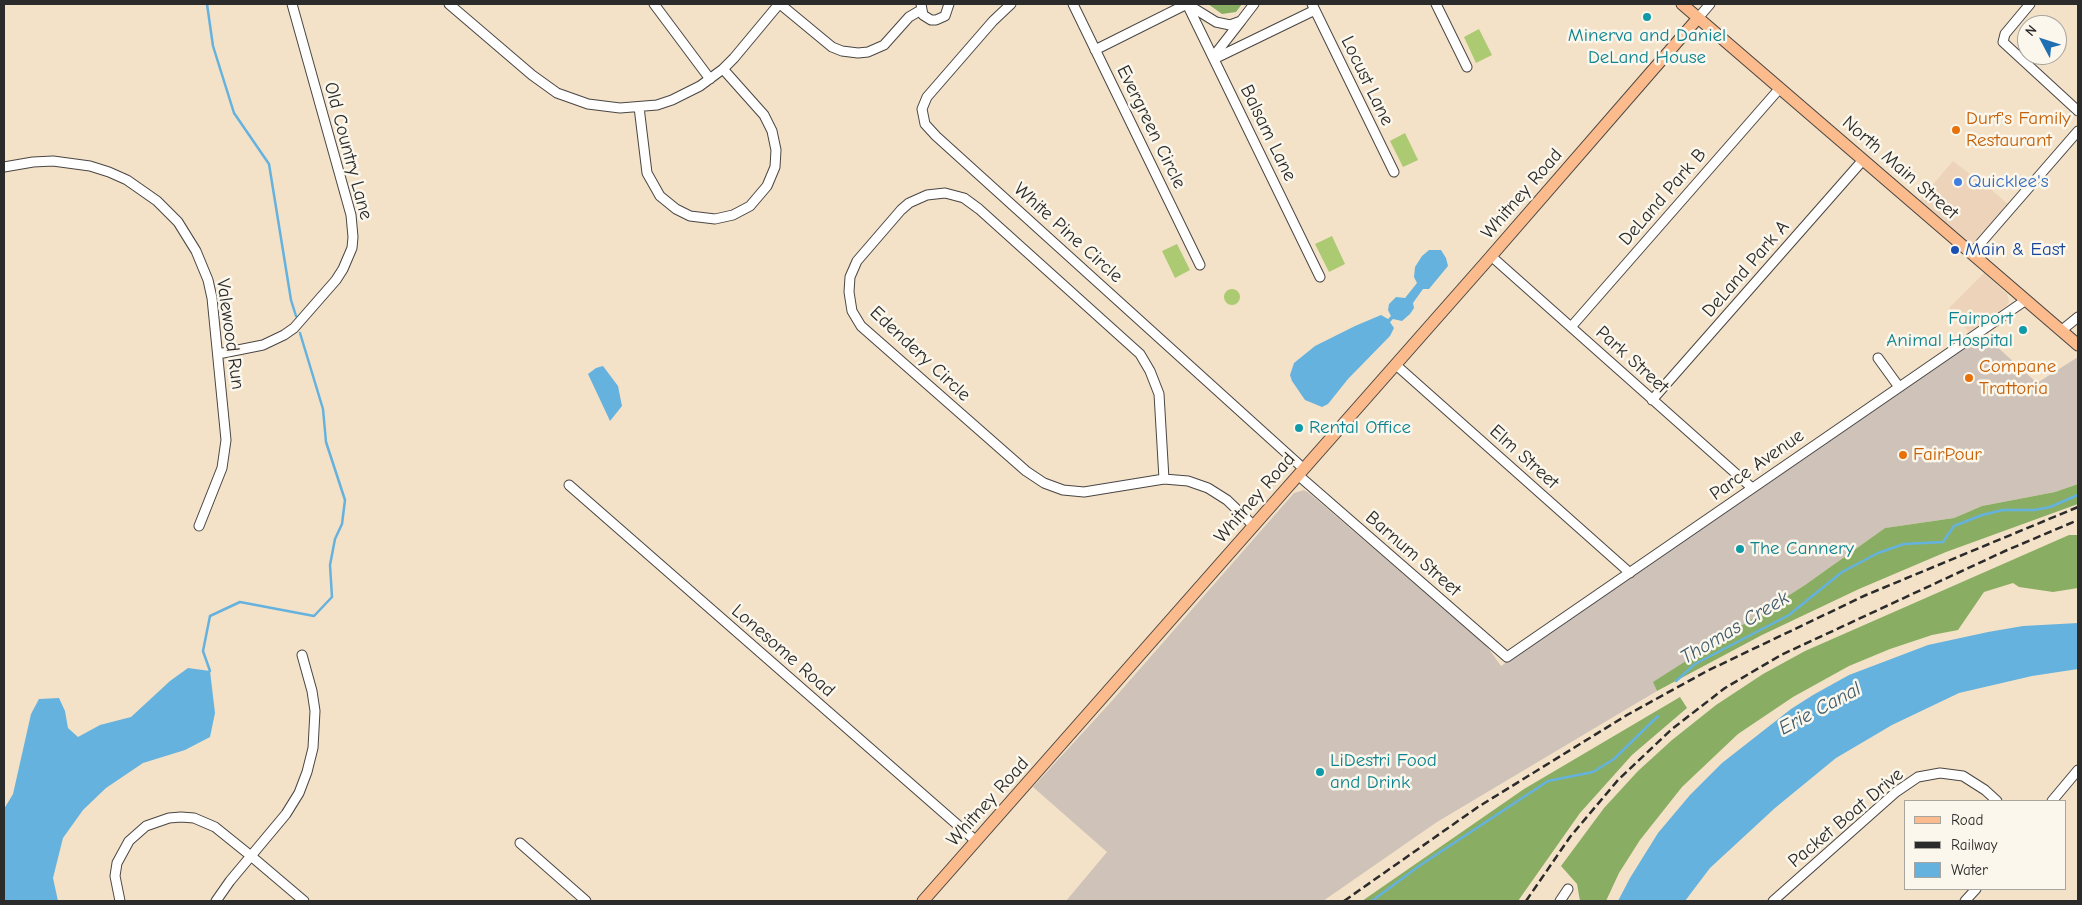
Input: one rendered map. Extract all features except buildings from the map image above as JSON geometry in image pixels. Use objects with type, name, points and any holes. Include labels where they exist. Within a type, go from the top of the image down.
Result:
[{"type":"main road","name":"North Main Street","points":[[1682,4],[2078,344]]},
{"type":"main road","name":"Whitney Road","points":[[924,901],[1698,18]]},
{"type":"street","name":"Old Country Lane","points":[[218,354],[263,345],[294,328],[336,280],[352,248],[351,215],[292,4]]},
{"type":"street","points":[[449,4],[532,76],[557,93],[571,99],[603,107],[639,107],[672,100],[710,79],[723,68],[780,4],[832,47],[858,54],[884,45],[909,17],[921,7],[927,18],[936,20],[945,16],[949,4]]},
{"type":"street","points":[[654,4],[710,79]]},
{"type":"street","name":"White Pine Circle","points":[[1012,4],[993,21],[927,97],[922,109],[925,124],[1301,472]]},
{"type":"street","name":"Evergreen Circle","points":[[1072,4],[1200,265]]},
{"type":"street","points":[[1095,50],[1186,4],[1224,25],[1241,21]]},
{"type":"street","name":"Balsam Lane","points":[[1186,4],[1320,277]]},
{"type":"street","points":[[1214,58],[1254,4]]},
{"type":"street","points":[[1436,4],[1467,67]]},
{"type":"street","name":"Whitney Road","points":[[1698,18],[1710,4]]},
{"type":"street","points":[[2030,4],[2005,34],[2002,42],[2078,111]]},
{"type":"street","points":[[1214,58],[1314,7]]},
{"type":"street","name":"Locust Lane","points":[[1314,7],[1394,172]]},
{"type":"street","points":[[639,107],[647,173],[660,196],[676,209],[690,216],[715,219],[734,215],[750,206],[767,186],[775,167],[776,150],[772,131],[764,115],[723,68]]},
{"type":"street","name":"DeLand Park B","points":[[1571,327],[1780,88]]},
{"type":"street","points":[[1972,253],[2078,130]]},
{"type":"street","name":"DeLand Park A","points":[[1652,400],[1863,160]]},
{"type":"street","name":"Valewood Run","points":[[4,167],[34,162],[69,162],[90,166],[127,180],[157,201],[178,222],[203,265],[212,298],[225,425],[224,454],[217,482],[199,526]]},
{"type":"street","name":"Edendery Circle","points":[[1164,479],[1159,394],[1150,371],[1140,354],[972,203],[964,198],[945,193],[918,198],[901,210],[857,261],[850,277],[848,292],[852,312],[861,326],[1035,478],[1063,490],[1084,492],[1164,479],[1188,481],[1208,488],[1227,500],[1254,526]]},
{"type":"street","name":"Park Street","points":[[1491,256],[1752,488]]},
{"type":"street","name":"Parce Avenue","points":[[1507,657],[2026,300]]},
{"type":"street","points":[[2062,330],[2078,317]]},
{"type":"street","points":[[1878,358],[1899,387]]},
{"type":"street","name":"Elm Street","points":[[1396,364],[1630,574]]},
{"type":"street","name":"Barnum Street","points":[[1301,472],[1507,657]]},
{"type":"street","name":"Lonesome Road","points":[[569,485],[976,841]]},
{"type":"street","points":[[216,901],[293,803],[307,772],[313,748],[315,712],[312,691],[302,655]]},
{"type":"street","points":[[2053,800],[2078,770]]},
{"type":"street","name":"Packet Boat Drive","points":[[1773,901],[1896,792],[1918,777],[1940,773],[1963,776],[1985,790],[1996,800]]},
{"type":"street","points":[[120,901],[115,876],[120,857],[129,841],[137,833],[157,821],[181,817],[204,821],[227,836],[304,901]]},
{"type":"street","points":[[520,843],[586,901]]},
{"type":"street","points":[[1560,901],[1568,890]]},
{"type":"street","points":[[1965,901],[1975,890]]},
{"type":"shaded area","points":[[1953,161],[1979,179],[2009,205],[1975,243],[1967,242],[1919,201]]},
{"type":"shaded area","points":[[1984,273],[2007,294],[2009,302],[1969,332],[1949,308]]},
{"type":"shaded area","points":[[1983,334],[2037,383],[2078,357],[2078,484],[2055,492],[1982,506],[1954,518],[1885,528],[1805,585],[1654,682],[1657,691],[1437,822],[1323,901],[1066,901],[1107,852],[1033,787],[1110,703],[1294,493],[1304,490],[1309,493],[1486,645],[1501,666]]},
{"type":"green space","points":[[1208,4],[1242,4],[1236,12],[1222,14]]},
{"type":"green space","points":[[1479,29],[1492,55],[1476,63],[1464,37]]},
{"type":"green space","points":[[1405,133],[1418,160],[1403,167],[1390,141]]},
{"type":"green space","points":[[1332,236],[1345,264],[1329,272],[1315,244]]},
{"type":"green space","points":[[1177,244],[1190,270],[1175,278],[1162,251]]},
{"type":"green space","points":[[1229,289],[1235,289],[1240,294],[1238,303],[1229,305],[1224,300],[1224,294]]},
{"type":"green space","points":[[2078,484],[2078,504],[1946,552],[1859,589],[1762,635],[1657,691],[1653,682],[1805,585],[1885,528],[1954,518],[1982,506],[2055,492]]},
{"type":"green space","points":[[2069,535],[2078,535],[2078,588],[2053,592],[2019,587],[2013,583],[1984,592],[1958,630],[1932,635],[1890,649],[1849,666],[1793,697],[1738,734],[1682,787],[1640,840],[1619,873],[1606,901],[1580,901],[1577,884],[1561,866],[1604,808],[1638,771],[1672,740],[1716,705],[1763,674],[1805,651]]},
{"type":"green space","points":[[1680,697],[1687,708],[1632,755],[1580,813],[1518,901],[1362,901],[1524,789]]},
{"type":"water","points":[[1429,250],[1441,250],[1448,266],[1429,289],[1423,289],[1413,303],[1414,308],[1410,314],[1402,321],[1393,319],[1390,322],[1394,328],[1390,336],[1348,379],[1328,404],[1322,407],[1305,400],[1290,375],[1294,363],[1315,346],[1355,326],[1381,315],[1388,319],[1391,316],[1388,310],[1389,304],[1396,297],[1405,298],[1417,283],[1414,277],[1415,267],[1422,256]]},
{"type":"water","points":[[603,366],[618,386],[622,406],[610,421],[588,374],[596,368]]},
{"type":"water","name":"Erie Canal","points":[[2078,623],[2078,669],[2032,676],[1959,693],[1892,725],[1836,758],[1775,808],[1710,868],[1685,901],[1618,901],[1658,833],[1690,795],[1722,763],[1791,709],[1813,695],[1849,675],[1928,645],[2023,626]]},
{"type":"water","points":[[188,668],[210,671],[215,713],[210,737],[185,750],[143,763],[106,788],[83,810],[63,838],[53,878],[58,901],[4,901],[4,809],[13,794],[31,714],[39,699],[59,698],[65,711],[68,728],[78,737],[100,725],[131,717],[170,681]]},
{"type":"waterway","points":[[207,4],[213,46],[234,113],[269,164],[291,300],[296,316]]},
{"type":"waterway","points":[[210,671],[203,651],[210,616],[240,602],[314,616],[332,597],[330,565],[335,539],[342,524],[345,500],[326,442],[323,409],[300,333]]},
{"type":"waterway","name":"Thomas Creek","points":[[1676,681],[1695,664],[1789,615],[1842,572],[1878,553],[1904,544],[1943,542],[1954,526],[1982,515],[2003,510],[2035,510],[2050,507],[2078,495]]},
{"type":"waterway","name":"Thomas Creek","points":[[1372,901],[1419,866],[1548,781],[1593,772],[1614,759],[1658,716]]},
{"type":"railway","points":[[1344,901],[1478,807],[1627,715],[1707,671],[1866,595],[2078,507]]},
{"type":"railway","points":[[1526,901],[1570,837],[1618,780],[1672,729],[1725,688],[1781,655],[2005,551],[2078,520]]},
{"type":"place","name":"Minerva and Daniel DeLand House","points":[[1647,17]]},
{"type":"place","name":"Durf's Family Restaurant","points":[[1956,130]]},
{"type":"place","name":"Quicklee's","points":[[1958,182]]},
{"type":"place","name":"Main & East","points":[[1955,250]]},
{"type":"place","name":"Fairport Animal Hospital","points":[[2023,330]]},
{"type":"place","name":"Compane Trattoria","points":[[1969,378]]},
{"type":"place","name":"Rental Office","points":[[1299,428]]},
{"type":"place","name":"FairPour","points":[[1903,455]]},
{"type":"place","name":"The Cannery","points":[[1740,549]]},
{"type":"place","name":"LiDestri Food and Drink","points":[[1320,772]]}]
